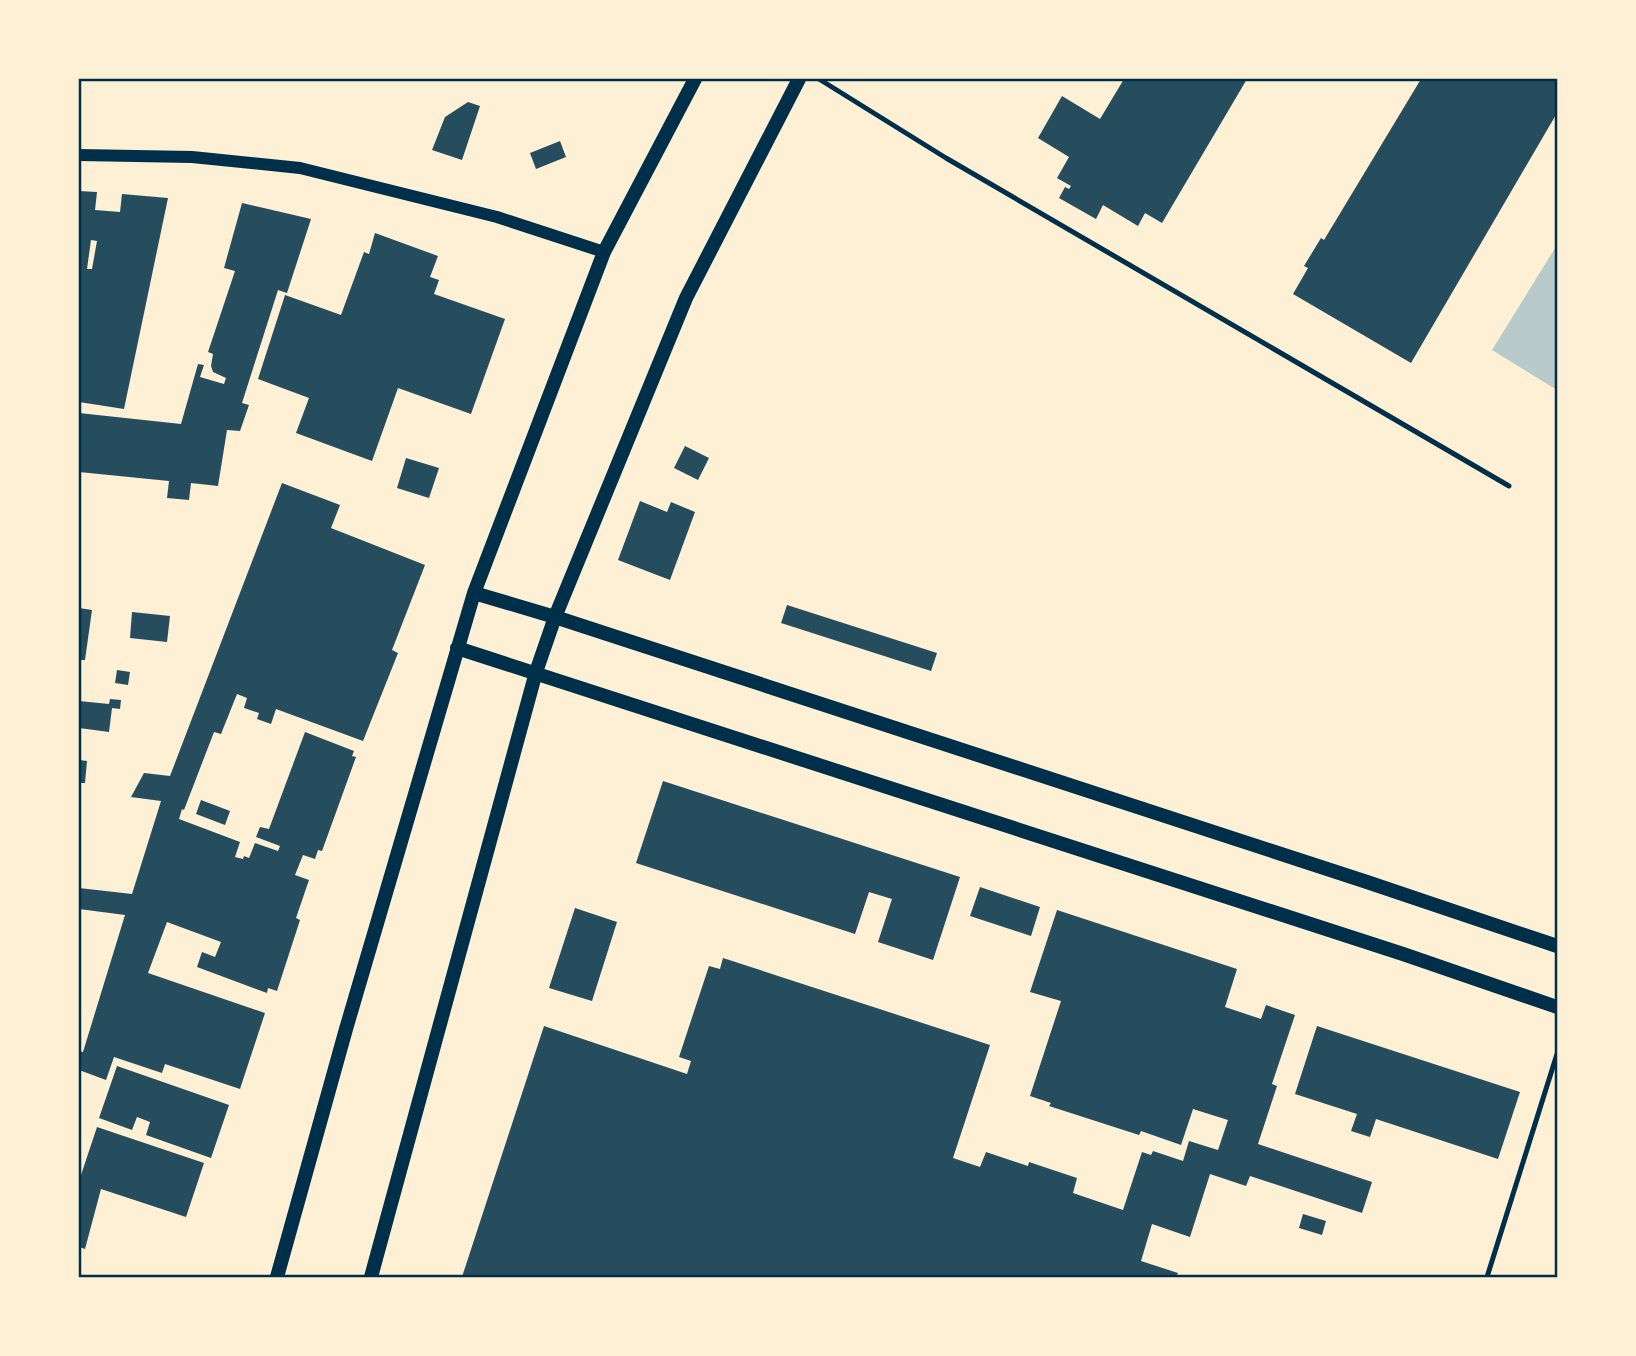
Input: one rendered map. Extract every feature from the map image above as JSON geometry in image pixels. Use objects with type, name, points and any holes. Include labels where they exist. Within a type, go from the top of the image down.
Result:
[{"type":"main road","points":[[276,1277],[474,593],[604,252],[695,79]]},
{"type":"main road","points":[[371,1277],[536,672],[555,617],[686,298],[799,79]]},
{"type":"main road","points":[[474,593],[1354,877],[1557,946]]},
{"type":"main road","points":[[457,648],[1403,954],[1557,1007]]},
{"type":"street","points":[[79,155],[192,157],[300,169],[497,217],[604,252]]},
{"type":"lane","points":[[819,79],[946,158],[1508,486]]},
{"type":"lane","points":[[1487,1277],[1557,1054]]},
{"type":"shaded area","points":[[1557,245],[1557,390],[1492,350]]},
{"type":"building","points":[[1124,79],[1247,79],[1162,223],[1145,213],[1138,226],[1103,205],[1096,219],[1059,198],[1065,187],[1069,189],[1071,186],[1057,178],[1069,157],[1038,138],[1062,96],[1100,119]]},
{"type":"building","points":[[1421,79],[1557,79],[1557,113],[1411,363],[1293,294],[1308,268],[1304,266],[1321,238],[1324,240]]},
{"type":"building","points":[[468,102],[480,106],[462,160],[432,150],[445,117]]},
{"type":"building","points":[[560,141],[566,157],[536,169],[530,153]]},
{"type":"building","points":[[79,191],[97,192],[95,210],[120,212],[122,194],[168,198],[124,409],[79,402]],"holes":[[[91,240],[97,241],[92,269],[87,269]]]},
{"type":"building","points":[[242,203],[311,219],[287,293],[278,290],[242,403],[249,405],[240,431],[227,430],[218,486],[191,483],[189,500],[167,498],[169,481],[79,472],[79,413],[181,424],[198,364],[204,365],[200,377],[224,384],[226,378],[213,372],[213,354],[208,352],[235,271],[224,268]]},
{"type":"building","points":[[375,233],[438,256],[430,277],[439,280],[434,294],[505,319],[471,414],[398,388],[372,461],[296,433],[309,398],[258,379],[285,295],[341,315],[364,252],[369,254]]},
{"type":"building","points":[[685,446],[709,458],[698,480],[674,468]]},
{"type":"building","points":[[406,458],[439,468],[429,498],[397,488]]},
{"type":"building","points":[[282,483],[340,505],[331,528],[425,565],[392,650],[398,653],[363,741],[276,709],[271,724],[257,719],[259,713],[244,708],[247,698],[237,694],[221,734],[214,732],[184,810],[182,809],[179,819],[240,842],[235,857],[249,858],[255,843],[278,851],[280,846],[256,837],[260,827],[269,829],[305,732],[354,751],[352,756],[356,757],[322,851],[318,850],[315,859],[303,855],[295,875],[309,880],[296,918],[300,920],[277,991],[268,988],[267,993],[197,967],[202,952],[215,957],[221,942],[167,922],[148,973],[265,1013],[240,1089],[165,1064],[162,1073],[114,1057],[106,1080],[79,1070],[79,1051],[83,1052],[125,915],[79,909],[79,888],[132,894],[161,801],[131,797],[144,773],[170,776]]},
{"type":"building","points":[[640,501],[667,512],[671,502],[695,512],[670,580],[618,560]]},
{"type":"building","points":[[787,605],[937,653],[931,671],[781,623]]},
{"type":"building","points":[[79,608],[92,610],[85,660],[79,660]]},
{"type":"building","points":[[132,612],[170,616],[167,642],[130,638]]},
{"type":"building","points":[[117,670],[130,672],[128,685],[115,683]]},
{"type":"building","points":[[110,699],[121,700],[120,709],[112,708],[109,732],[79,728],[79,701],[109,704]]},
{"type":"building","points":[[79,760],[87,761],[85,783],[79,783]]},
{"type":"building","points":[[663,781],[960,877],[933,960],[878,942],[892,899],[869,892],[855,934],[636,863]]},
{"type":"building","points":[[201,800],[230,811],[225,825],[196,814]]},
{"type":"building","points":[[980,887],[1040,907],[1031,936],[970,916]]},
{"type":"building","points":[[575,908],[617,922],[592,1001],[549,988]]},
{"type":"building","points":[[1057,910],[1237,969],[1225,1007],[1261,1019],[1266,1005],[1295,1015],[1272,1084],[1277,1086],[1258,1144],[1372,1182],[1362,1213],[1250,1176],[1246,1186],[1210,1174],[1190,1237],[1152,1224],[1141,1261],[1178,1273],[1176,1277],[462,1277],[544,1026],[687,1074],[691,1061],[679,1057],[709,966],[720,969],[723,958],[990,1045],[953,1158],[980,1167],[986,1152],[1028,1166],[1029,1162],[1077,1178],[1073,1193],[1123,1210],[1142,1152],[1151,1155],[1153,1151],[1183,1161],[1189,1141],[1218,1150],[1228,1120],[1193,1109],[1181,1145],[1141,1131],[1139,1135],[1049,1106],[1051,1103],[1030,1096],[1061,1001],[1030,992]]},
{"type":"building","points":[[1317,1026],[1520,1092],[1498,1159],[1376,1119],[1370,1137],[1351,1131],[1357,1114],[1295,1094]]},
{"type":"building","points":[[117,1066],[229,1105],[211,1158],[146,1135],[150,1122],[137,1117],[132,1130],[99,1118]]},
{"type":"building","points":[[97,1127],[204,1163],[186,1217],[101,1189],[85,1249],[79,1247],[79,1181]]},
{"type":"building","points":[[1303,1214],[1326,1221],[1322,1235],[1299,1228]]}]
